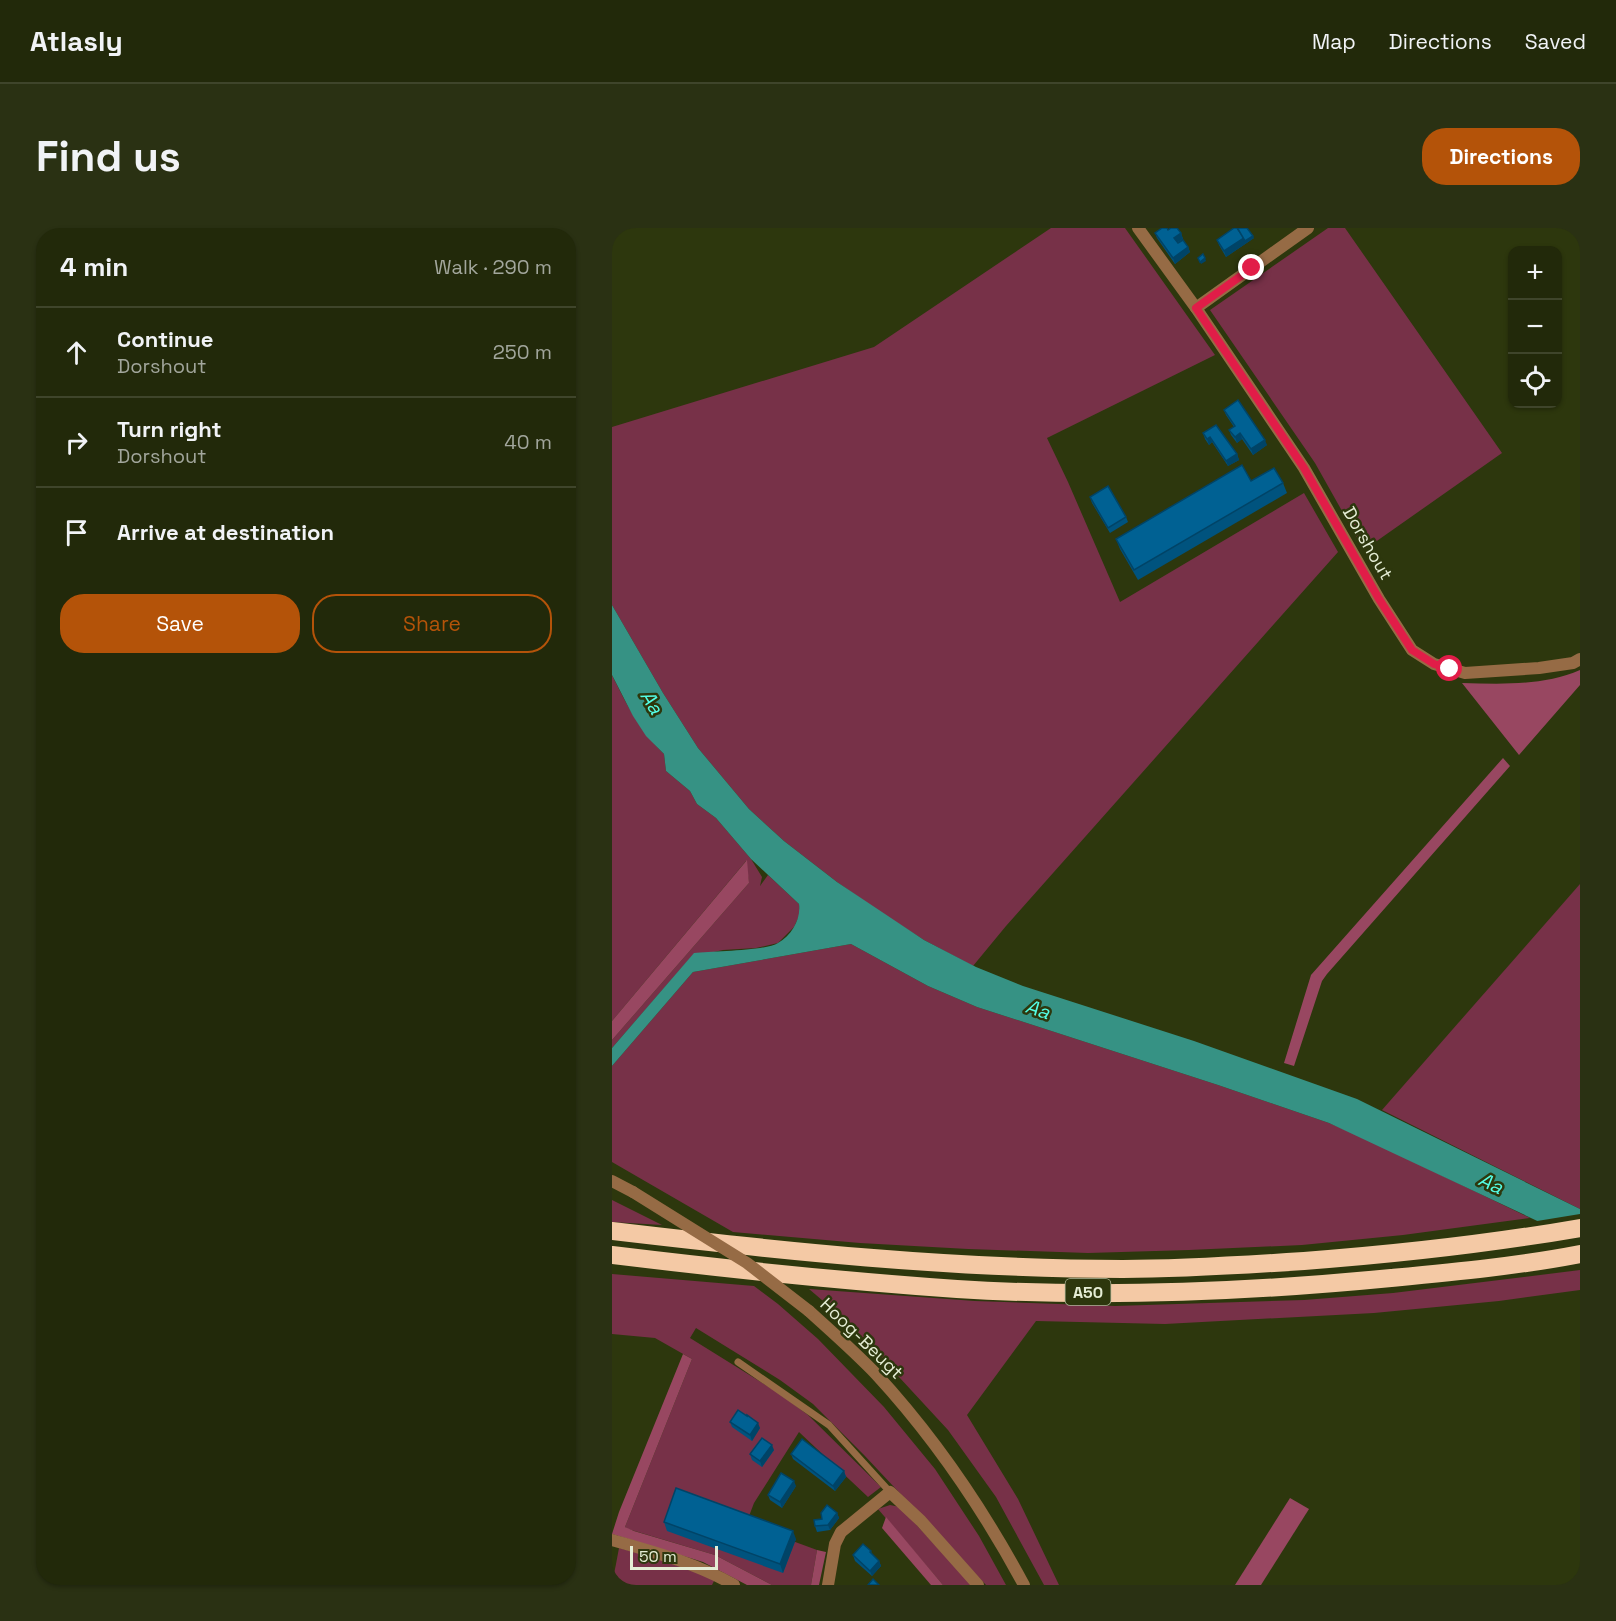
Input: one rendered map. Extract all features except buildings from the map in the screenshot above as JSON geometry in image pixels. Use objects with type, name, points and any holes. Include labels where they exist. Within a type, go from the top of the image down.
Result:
[{"type":"highway","name":"A50","points":[[612,1231],[875,1258],[1026,1267],[1124,1269],[1224,1267],[1423,1251],[1580,1228]]},
{"type":"highway","name":"A50","points":[[612,1255],[802,1277],[959,1289],[1132,1293],[1336,1283],[1450,1272],[1572,1256]]},
{"type":"street","name":"Dorshout","points":[[1138,228],[1196,308],[1304,468],[1379,599],[1412,650],[1434,664],[1465,673],[1539,668],[1573,663],[1580,659]]},
{"type":"street","points":[[1196,308],[1308,228]]},
{"type":"street","name":"Hoog-Beugt","points":[[612,1181],[747,1263],[809,1311],[875,1372],[914,1416],[959,1477],[1024,1585]]},
{"type":"street","points":[[828,1585],[835,1544],[841,1532],[890,1492],[921,1521],[978,1585]]},
{"type":"street","points":[[612,1540],[702,1568],[734,1585]]},
{"type":"lane","points":[[738,1362],[829,1425],[890,1492]]},
{"type":"shaded area","points":[[1051,228],[1125,228],[1215,355],[1047,438],[1120,602],[1304,493],[1338,552],[973,966],[924,940],[880,912],[784,841],[749,809],[698,748],[612,605],[612,427],[874,347]]},
{"type":"shaded area","points":[[1328,228],[1345,228],[1502,453],[1364,550],[1315,463],[1210,310]]},
{"type":"shaded area","points":[[1580,670],[1580,685],[1519,755],[1462,683],[1507,684],[1537,681]]},
{"type":"shaded area","points":[[612,675],[640,726],[664,754],[666,771],[690,791],[697,804],[716,818],[751,859],[762,877],[760,886],[768,875],[799,904],[800,914],[794,927],[778,943],[756,948],[723,950],[691,957],[612,1048],[612,1040],[749,883],[746,861],[612,1021]]},
{"type":"shaded area","points":[[1503,758],[1510,766],[1327,974],[1322,981],[1294,1066],[1284,1063],[1311,975]]},
{"type":"shaded area","points":[[747,860],[749,883],[612,1040],[612,1021]]},
{"type":"shaded area","points":[[1580,884],[1580,1209],[1382,1110]]},
{"type":"shaded area","points":[[851,944],[928,986],[977,1007],[1329,1123],[1530,1218],[1403,1235],[1302,1245],[1189,1250],[1088,1253],[860,1243],[733,1232],[612,1162],[612,1066],[693,972]]},
{"type":"shaded area","points":[[612,1200],[662,1225],[612,1222]]},
{"type":"shaded area","points":[[1580,1270],[1580,1290],[1499,1301],[1374,1313],[1165,1324],[1036,1321],[967,1415],[1018,1499],[1059,1585],[1044,1585],[996,1497],[948,1430],[850,1324],[809,1289],[975,1301],[1115,1306],[1304,1300],[1393,1293]]},
{"type":"shaded area","points":[[612,1274],[754,1286],[778,1304],[818,1339],[884,1407],[935,1469],[979,1536],[1006,1585],[986,1585],[813,1404],[780,1380],[696,1328],[690,1338],[780,1394],[808,1415],[881,1487],[868,1497],[799,1432],[754,1503],[746,1524],[817,1550],[811,1585],[772,1585],[715,1555],[625,1527],[692,1359],[655,1338],[612,1334]]},
{"type":"shaded area","points":[[683,1354],[692,1359],[625,1527],[715,1555],[772,1585],[747,1585],[703,1562],[612,1534]]},
{"type":"shaded area","points":[[1290,1498],[1309,1509],[1261,1585],[1235,1585]]},
{"type":"shaded area","points":[[890,1505],[900,1507],[972,1585],[943,1585],[878,1509]]},
{"type":"shaded area","points":[[886,1517],[943,1585],[931,1585],[882,1528]]},
{"type":"shaded area","points":[[619,1548],[653,1557],[715,1579],[712,1585],[612,1585]]},
{"type":"shaded area","points":[[817,1550],[826,1552],[819,1585],[811,1585]]},
{"type":"water","name":"Aa","points":[[612,605],[698,748],[749,809],[784,841],[837,882],[924,940],[976,967],[1023,986],[1194,1041],[1357,1099],[1580,1209],[1580,1241],[1329,1123],[977,1007],[928,986],[851,944],[693,972],[612,1066],[612,1048],[694,953],[751,949],[778,943],[794,926],[799,915],[799,904],[751,859],[716,818],[697,804],[690,791],[666,771],[664,754],[646,736],[612,675]]},
{"type":"pier","points":[[1580,1214],[1580,1244],[1531,1222]]},
{"type":"route","points":[[1252,268],[1196,308],[1304,468],[1379,599],[1412,650],[1434,664],[1450,669]]}]
